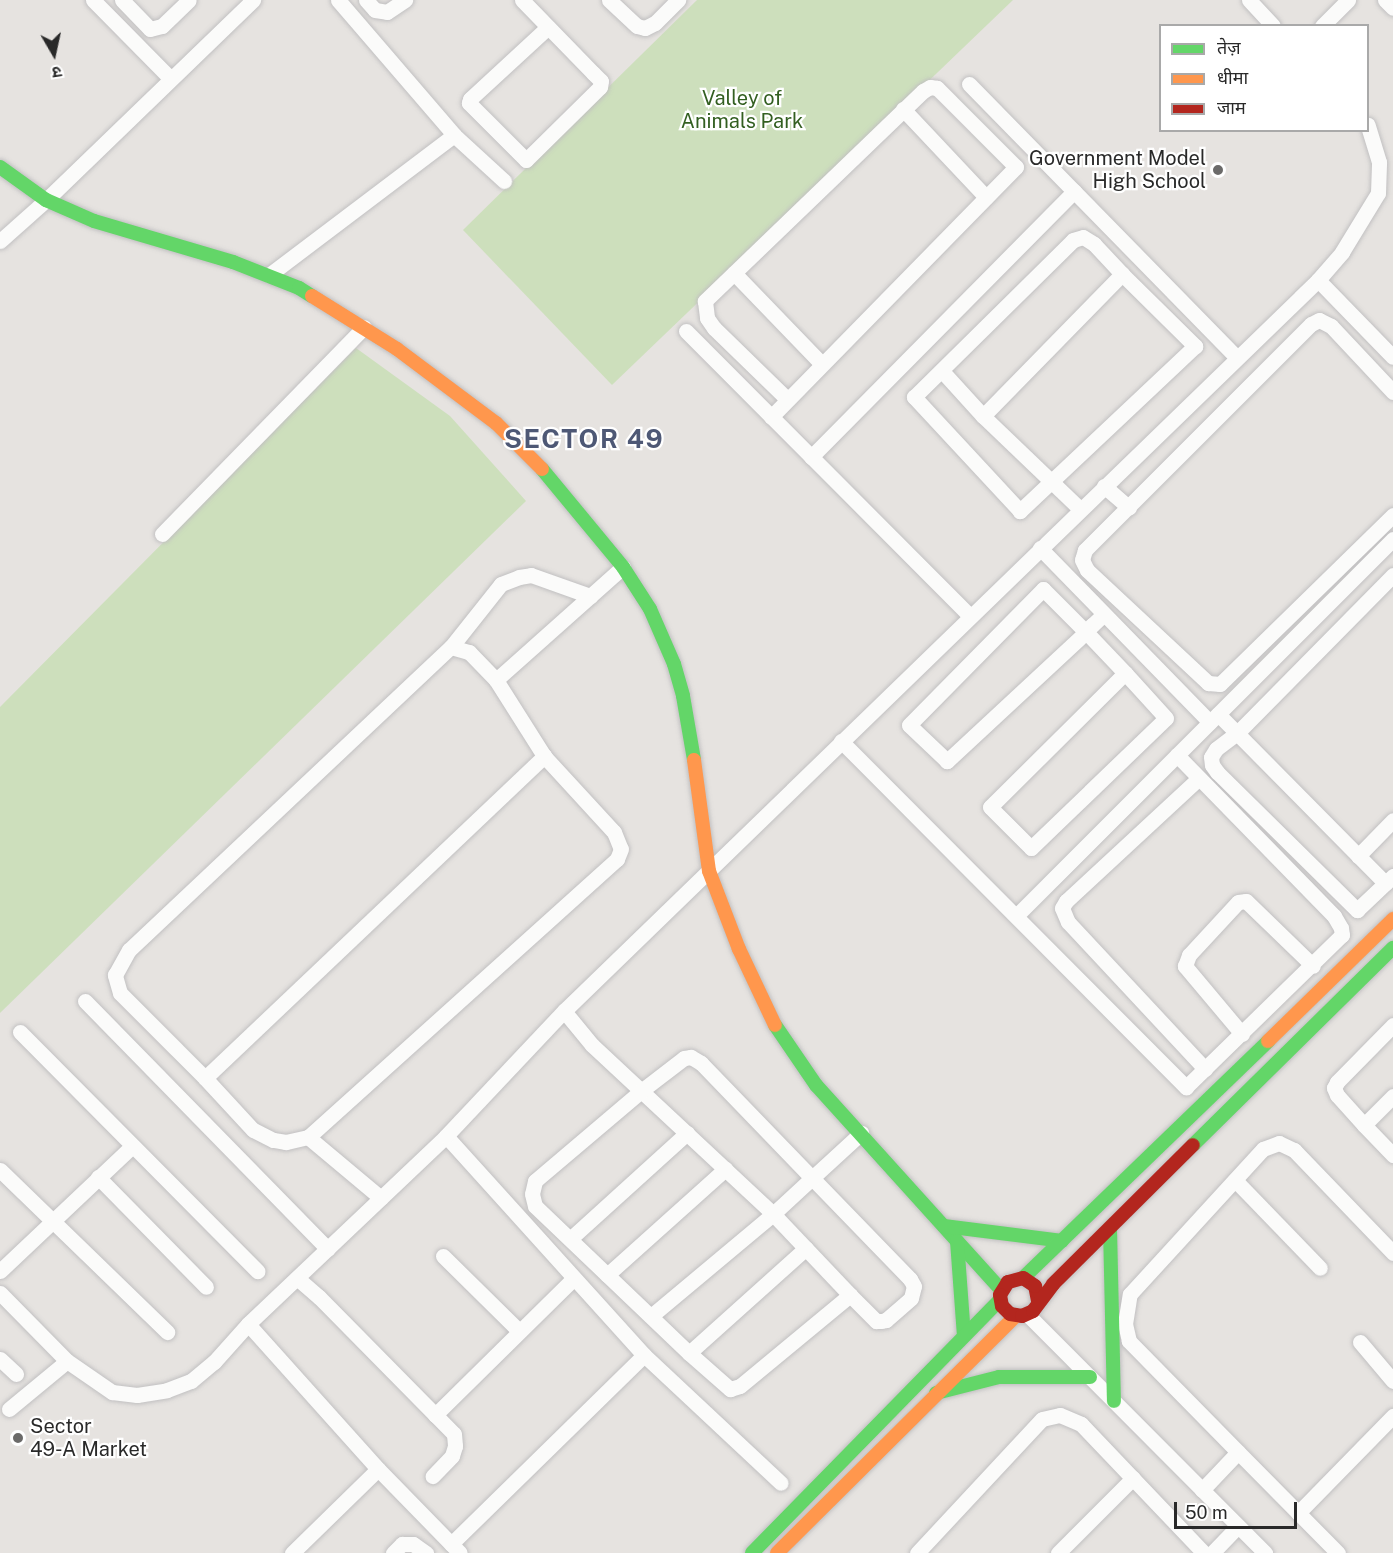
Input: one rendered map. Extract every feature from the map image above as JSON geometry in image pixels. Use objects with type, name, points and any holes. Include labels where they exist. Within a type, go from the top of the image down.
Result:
[{"type":"main road","points":[[0,166],[46,200],[94,221],[269,275],[299,288],[364,327],[496,423],[550,477],[623,567],[650,609],[677,675],[693,751],[709,871],[739,949],[773,1023],[816,1085],[944,1226],[1001,1295],[1005,1311],[1022,1316]]},
{"type":"main road","points":[[752,1553],[964,1336],[1001,1295],[1012,1279],[1023,1278],[1393,919]]},
{"type":"main road","points":[[777,1553],[936,1393],[1038,1301],[1393,948]]},
{"type":"main road","points":[[944,1226],[1062,1241]]},
{"type":"main road","points":[[1110,1228],[1114,1401]]},
{"type":"main road","points":[[957,1241],[964,1336]]},
{"type":"main road","points":[[1023,1278],[1035,1286],[1038,1301]]},
{"type":"main road","points":[[936,1393],[999,1377],[1090,1377]]},
{"type":"street","points":[[93,0],[170,78]]},
{"type":"street","points":[[122,0],[150,29],[162,26],[189,0]]},
{"type":"street","points":[[0,241],[46,200],[253,0]]},
{"type":"street","points":[[338,0],[454,135],[504,181]]},
{"type":"street","points":[[366,0],[375,10],[387,12],[405,0]]},
{"type":"street","points":[[522,0],[601,81],[600,87],[526,160],[469,104],[470,99],[548,27]]},
{"type":"street","points":[[609,0],[636,26],[645,28],[655,23],[678,0]]},
{"type":"street","points":[[1249,0],[1271,24]]},
{"type":"street","points":[[1324,24],[1348,0]]},
{"type":"street","points":[[1385,0],[1393,8]]},
{"type":"street","points":[[969,84],[1237,358]]},
{"type":"street","points":[[771,417],[821,363],[1016,167],[937,88],[930,87],[923,91],[705,301],[707,318],[787,399]]},
{"type":"street","points":[[903,110],[986,197]]},
{"type":"street","points":[[0,1293],[67,1361],[112,1392],[137,1395],[167,1390],[191,1381],[214,1362],[248,1324],[446,1136],[564,1011],[1080,508],[1318,280],[1342,252],[1378,193],[1380,162],[1369,128]]},
{"type":"street","points":[[269,275],[454,135]]},
{"type":"street","points":[[811,457],[1074,191]]},
{"type":"street","points":[[1083,237],[1094,244],[1122,274],[1195,346],[1020,511],[914,397],[1073,240],[1083,237]]},
{"type":"street","points":[[734,273],[821,363]]},
{"type":"street","points":[[983,416],[1122,274]]},
{"type":"street","points":[[1318,280],[1393,357]]},
{"type":"street","points":[[1393,392],[1331,326],[1319,320],[1311,324],[1085,550],[1082,560],[1087,570],[1208,683],[1220,684],[1393,515]]},
{"type":"street","points":[[162,534],[364,327]]},
{"type":"street","points":[[686,332],[970,616]]},
{"type":"street","points":[[942,371],[983,416],[1080,508]]},
{"type":"street","points":[[1104,486],[1129,508]]},
{"type":"street","points":[[1016,916],[1393,539]]},
{"type":"street","points":[[1040,548],[1104,614],[1214,718],[1237,734],[1358,856],[1389,880],[1358,910],[1217,772],[1212,765],[1211,757],[1216,750],[1237,734],[1393,575]]},
{"type":"street","points":[[496,680],[623,567]]},
{"type":"street","points":[[451,647],[469,652],[496,680],[544,756],[614,832],[621,849],[617,860],[308,1137],[286,1142],[273,1140],[253,1130],[120,993],[115,975],[121,962],[129,950],[451,647],[501,584],[531,574],[590,596]]},
{"type":"street","points":[[1104,614],[1086,632],[947,761],[909,725],[1043,589],[1086,632],[1125,673],[1166,718],[1031,848],[990,807],[1125,673]]},
{"type":"street","points":[[841,741],[1186,1087],[1313,966],[1342,935],[1334,916],[1177,755]]},
{"type":"street","points":[[205,1078],[544,756]]},
{"type":"street","points":[[1199,778],[1066,901],[1062,908],[1068,922],[1205,1069]]},
{"type":"street","points":[[1358,856],[1393,819]]},
{"type":"street","points":[[1242,1034],[1185,966],[1189,955],[1238,902],[1246,901],[1313,966]]},
{"type":"street","points":[[85,1001],[328,1249]]},
{"type":"street","points":[[564,1011],[592,1045],[641,1091],[687,1133],[773,1214],[876,1321],[886,1320],[911,1298],[914,1286],[701,1063],[691,1057],[684,1058],[641,1091],[535,1181],[532,1194],[535,1206],[722,1384],[730,1389],[740,1386],[850,1295]]},
{"type":"street","points":[[1393,1025],[1336,1082],[1334,1088],[1337,1095],[1393,1155]]},
{"type":"street","points":[[20,1032],[257,1271]]},
{"type":"street","points":[[1364,1125],[1393,1096]]},
{"type":"street","points":[[570,1239],[687,1133]]},
{"type":"street","points":[[651,1316],[773,1214],[861,1133]]},
{"type":"street","points":[[446,1136],[644,1355],[781,1484]]},
{"type":"street","points":[[308,1137],[381,1198]]},
{"type":"street","points":[[1338,1553],[1129,1341],[1125,1324],[1130,1294],[1263,1149],[1279,1143],[1294,1150],[1393,1253]]},
{"type":"street","points":[[0,1271],[52,1219],[132,1146]]},
{"type":"street","points":[[607,1275],[725,1169]]},
{"type":"street","points":[[0,1170],[167,1332]]},
{"type":"street","points":[[98,1177],[206,1287]]},
{"type":"street","points":[[1235,1180],[1320,1268]]},
{"type":"street","points":[[689,1353],[806,1248]]},
{"type":"street","points":[[443,1256],[519,1331]]},
{"type":"street","points":[[297,1278],[319,1297],[454,1434],[455,1446],[452,1456],[433,1476]]},
{"type":"street","points":[[435,1415],[574,1278]]},
{"type":"street","points":[[1022,1316],[1090,1377],[1265,1553]]},
{"type":"street","points":[[248,1324],[378,1469],[456,1548],[644,1355]]},
{"type":"street","points":[[1360,1342],[1393,1381]]},
{"type":"street","points":[[0,1359],[16,1374]]},
{"type":"street","points":[[9,1409],[67,1361]]},
{"type":"street","points":[[917,1553],[1042,1419],[1060,1415],[1081,1424],[1204,1553]]},
{"type":"street","points":[[1298,1513],[1393,1416]]},
{"type":"street","points":[[1202,1490],[1238,1452]]},
{"type":"street","points":[[292,1553],[378,1469]]},
{"type":"street","points":[[1058,1553],[1133,1478]]},
{"type":"street","points":[[1212,1553],[1238,1526]]},
{"type":"street","points":[[393,1553],[402,1544],[413,1544],[426,1553]]},
{"type":"green space","name":"Valley of Animals Park","points":[[697,0],[1013,0],[612,385],[463,230]]},
{"type":"green space","points":[[356,348],[450,416],[526,501],[0,1013],[0,707]]},
{"type":"traffic: fast","points":[[0,167],[46,200],[94,221],[233,262],[299,288],[312,296]]},
{"type":"traffic: fast","points":[[542,469],[623,567],[650,609],[674,664],[683,696],[694,760]]},
{"type":"traffic: fast","points":[[1193,1145],[1393,948]]},
{"type":"traffic: fast","points":[[775,1025],[816,1085],[1001,1290]]},
{"type":"traffic: fast","points":[[1023,1278],[1268,1041]]},
{"type":"traffic: fast","points":[[944,1226],[1062,1241]]},
{"type":"traffic: fast","points":[[1110,1228],[1114,1401]]},
{"type":"traffic: fast","points":[[957,1241],[964,1336]]},
{"type":"traffic: fast","points":[[752,1553],[1000,1300]]},
{"type":"traffic: fast","points":[[936,1393],[999,1377],[1090,1377]]},
{"type":"traffic: slow","points":[[312,296],[397,349],[496,423],[542,469]]},
{"type":"traffic: slow","points":[[694,760],[709,871],[739,949],[775,1025]]},
{"type":"traffic: slow","points":[[1268,1041],[1393,919]]},
{"type":"traffic: slow","points":[[777,1553],[1016,1316]]},
{"type":"traffic: jam","points":[[1038,1301],[1035,1286],[1023,1278],[1008,1282],[1000,1295],[1002,1306],[1010,1314],[1022,1316],[1033,1311],[1053,1284],[1193,1145]]},
{"type":"place","name":"Government Model High School","points":[[1218,170]]},
{"type":"place","name":"Sector 49-A Market","points":[[18,1438]]},
{"type":"district","name":"SECTOR 49","points":[[584,439]]}]
